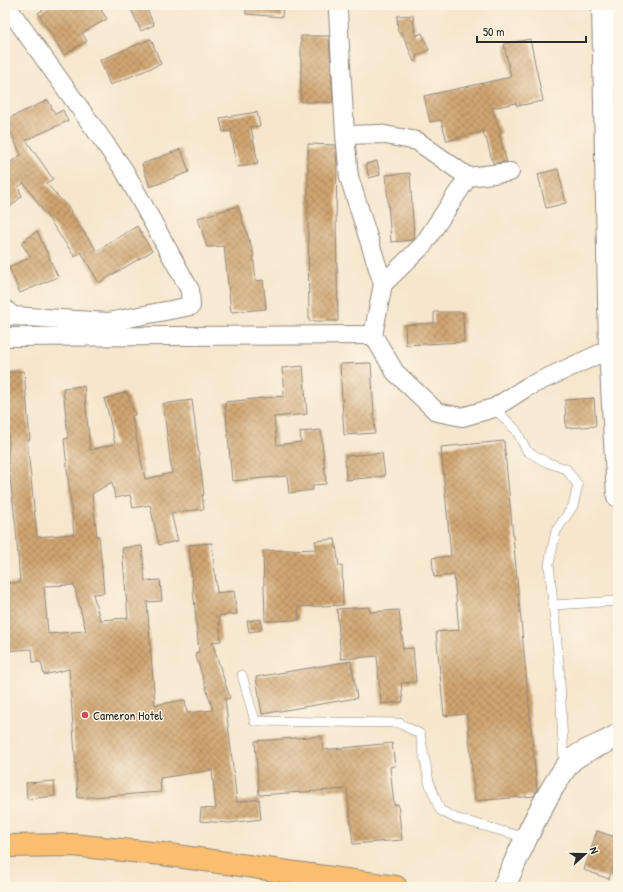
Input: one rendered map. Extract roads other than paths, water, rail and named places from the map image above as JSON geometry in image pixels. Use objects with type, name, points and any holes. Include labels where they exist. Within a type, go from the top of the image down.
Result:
[{"type":"main road","points":[[5,846],[72,845],[162,854],[396,887]]},
{"type":"street","points":[[5,309],[13,316],[108,322],[191,306],[190,290],[124,170],[6,5]]},
{"type":"street","points":[[603,5],[610,349],[618,496]]},
{"type":"street","points":[[338,11],[345,135],[349,177],[383,284],[373,336],[395,372],[438,412],[462,417],[494,408],[527,388],[610,349]]},
{"type":"street","points":[[345,135],[380,134],[417,141],[468,177],[510,172]]},
{"type":"street","points":[[383,284],[423,245],[468,177]]},
{"type":"street","points":[[5,337],[373,336]]},
{"type":"street","points":[[504,887],[537,814],[564,769],[572,760],[583,752],[613,739],[618,735]]},
{"type":"lane","points":[[494,408],[516,430],[527,451],[546,462],[566,469],[578,485],[573,506],[556,531],[549,564],[559,663],[564,769]]},
{"type":"lane","points":[[553,605],[618,601]]},
{"type":"lane","points":[[242,675],[254,721],[399,723],[420,734],[429,782],[440,810],[455,818],[526,838]]},
{"type":"place","name":"Cameron Hotel","points":[[85,715]]}]
